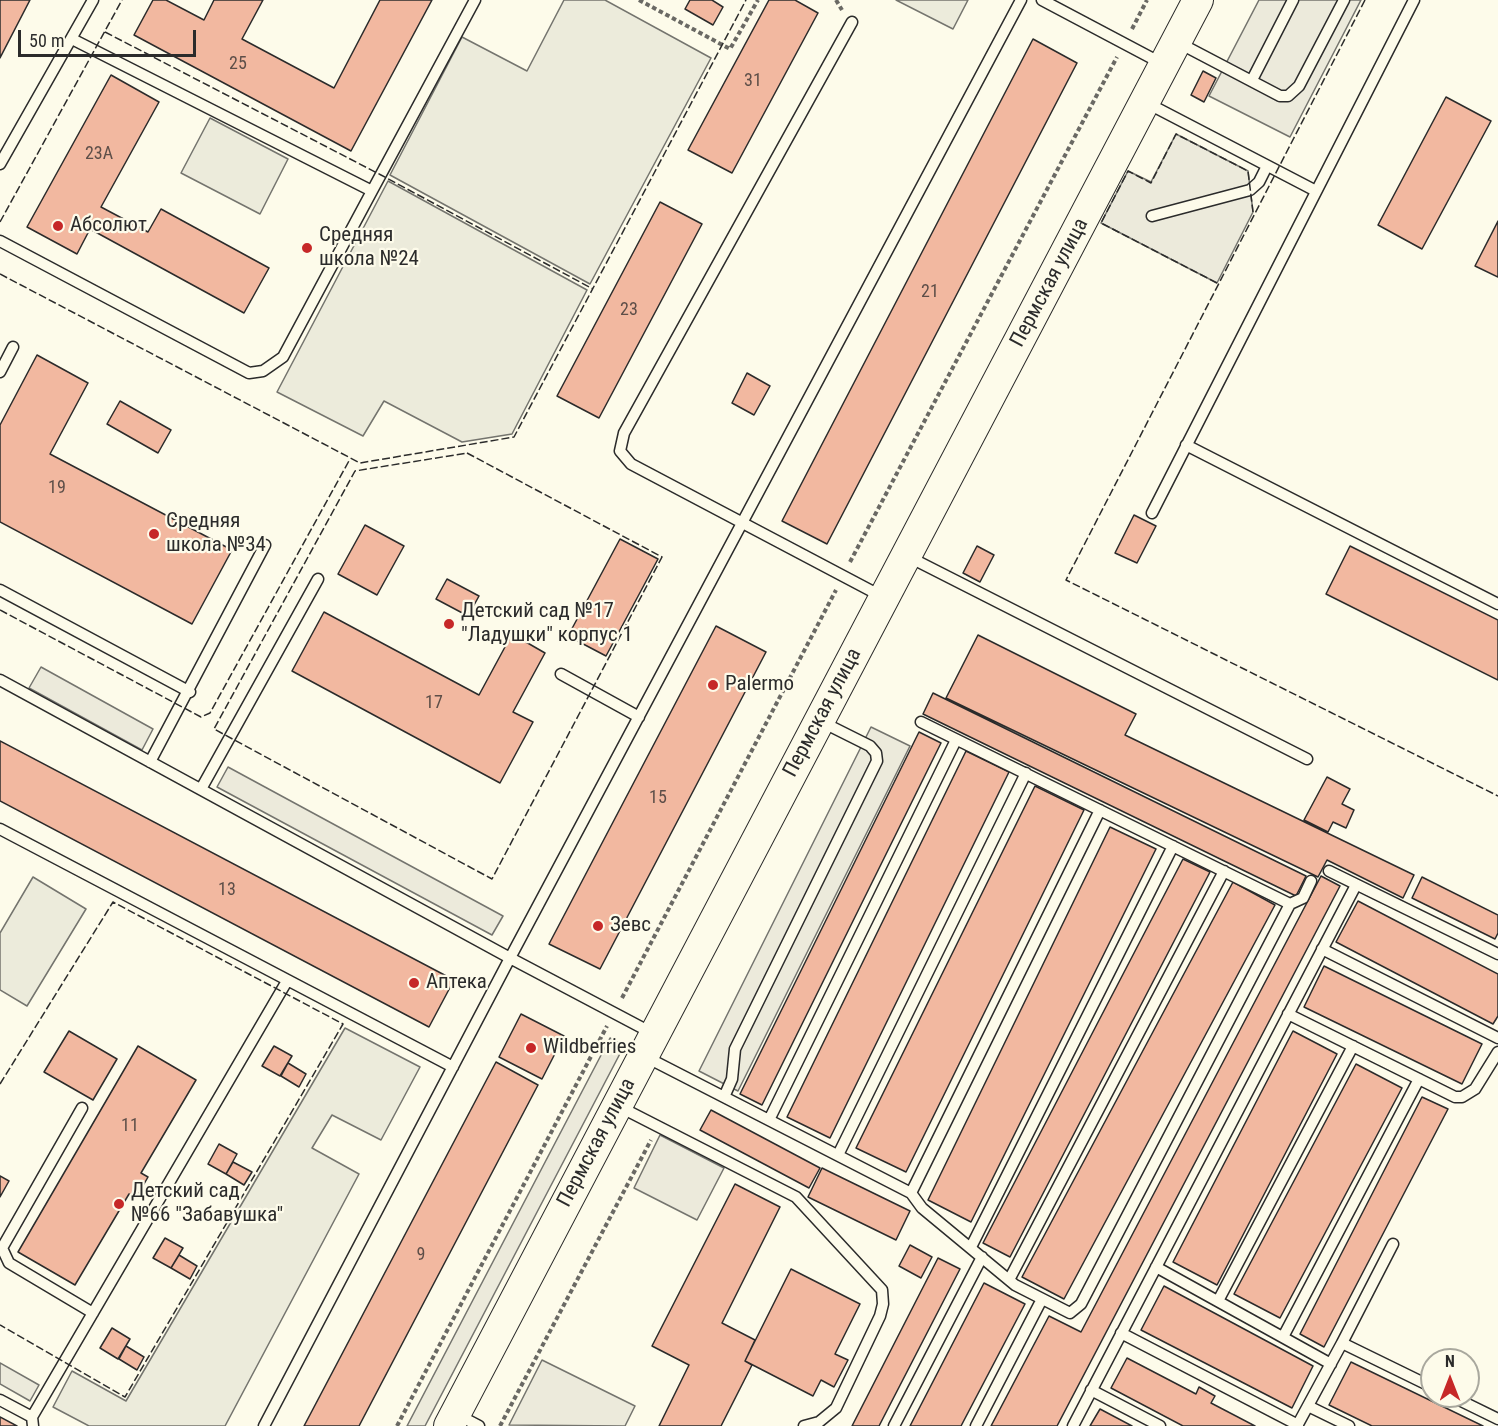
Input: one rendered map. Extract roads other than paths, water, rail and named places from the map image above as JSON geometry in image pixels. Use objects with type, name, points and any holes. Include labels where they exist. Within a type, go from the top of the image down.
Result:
[{"type":"street","name":"Пермская улица","points":[[461,1422],[617,1105],[1198,0]]},
{"type":"lane","points":[[0,164],[93,0]]},
{"type":"lane","points":[[0,241],[249,373],[263,371],[283,357],[475,0]]},
{"type":"lane","points":[[264,1426],[510,957],[1021,0]]},
{"type":"lane","points":[[1042,0],[1124,44],[1170,53],[1252,81],[1280,96],[1294,92],[1344,0]]},
{"type":"lane","points":[[1252,81],[1293,0]]},
{"type":"lane","points":[[1152,513],[1414,0]]},
{"type":"lane","points":[[852,22],[624,433],[620,451],[631,464],[884,598]]},
{"type":"lane","points":[[72,39],[372,191]]},
{"type":"lane","points":[[1145,102],[1316,191]]},
{"type":"lane","points":[[1152,216],[1250,190],[1258,182],[1267,166]]},
{"type":"lane","points":[[0,372],[14,347]]},
{"type":"lane","points":[[1186,445],[1498,604]]},
{"type":"lane","points":[[150,762],[190,692],[265,545]]},
{"type":"lane","points":[[906,555],[1307,759]]},
{"type":"lane","points":[[201,789],[318,579]]},
{"type":"lane","points":[[0,590],[190,692]]},
{"type":"lane","points":[[561,674],[639,717]]},
{"type":"lane","points":[[0,680],[614,1013],[649,1045],[724,1097],[911,1193],[922,1208],[1009,1280],[1070,1312],[1081,1304],[1290,904],[1303,898],[1311,881]]},
{"type":"lane","points":[[724,1097],[732,1079],[732,1056],[735,1049],[877,761],[876,753],[870,746],[819,721]]},
{"type":"lane","points":[[921,722],[1290,904]]},
{"type":"lane","points":[[769,1120],[956,740]]},
{"type":"lane","points":[[838,1155],[1026,773]]},
{"type":"lane","points":[[911,1193],[1100,810]]},
{"type":"lane","points":[[0,829],[453,1067]]},
{"type":"lane","points":[[971,1247],[1173,846]]},
{"type":"lane","points":[[1009,1280],[1224,871]]},
{"type":"lane","points":[[1329,872],[1498,954]]},
{"type":"lane","points":[[1072,1426],[1356,885]]},
{"type":"lane","points":[[1322,949],[1498,1038]]},
{"type":"lane","points":[[0,1400],[33,1422],[93,1313],[286,981]]},
{"type":"lane","points":[[1288,1014],[1455,1097],[1462,1097],[1475,1089],[1498,1052]]},
{"type":"lane","points":[[1218,1301],[1353,1046]]},
{"type":"lane","points":[[1283,1337],[1419,1079]]},
{"type":"lane","points":[[617,1105],[796,1197],[882,1290],[883,1304],[880,1316],[836,1408],[819,1422],[804,1426]]},
{"type":"lane","points":[[82,1108],[2,1248],[9,1263],[93,1313]]},
{"type":"lane","points":[[1122,1333],[1298,1425],[1393,1244]]},
{"type":"lane","points":[[894,1426],[982,1257]]},
{"type":"lane","points":[[1156,1267],[1331,1364]]},
{"type":"lane","points":[[976,1426],[1042,1299]]},
{"type":"lane","points":[[1342,1343],[1420,1381]]},
{"type":"lane","points":[[1091,1390],[1157,1425]]},
{"type":"lane","points":[[1308,1406],[1349,1426]]},
{"type":"lane","points":[[1476,1408],[1498,1419]]},
{"type":"place","name":"Абсолют","points":[[58,226]]},
{"type":"place","name":"Средняя школа №24","points":[[307,248]]},
{"type":"place","name":"Средняя школа №34","points":[[154,534]]},
{"type":"place","name":"Детский сад №17 \"Ладушки\" корпус 1","points":[[449,624]]},
{"type":"place","name":"Palermo","points":[[713,685]]},
{"type":"place","name":"Зевс","points":[[598,926]]},
{"type":"place","name":"Аптека","points":[[414,983]]},
{"type":"place","name":"Wildberries","points":[[531,1048]]},
{"type":"place","name":"Детский сад №66 \"Забавушка\"","points":[[119,1204]]}]
